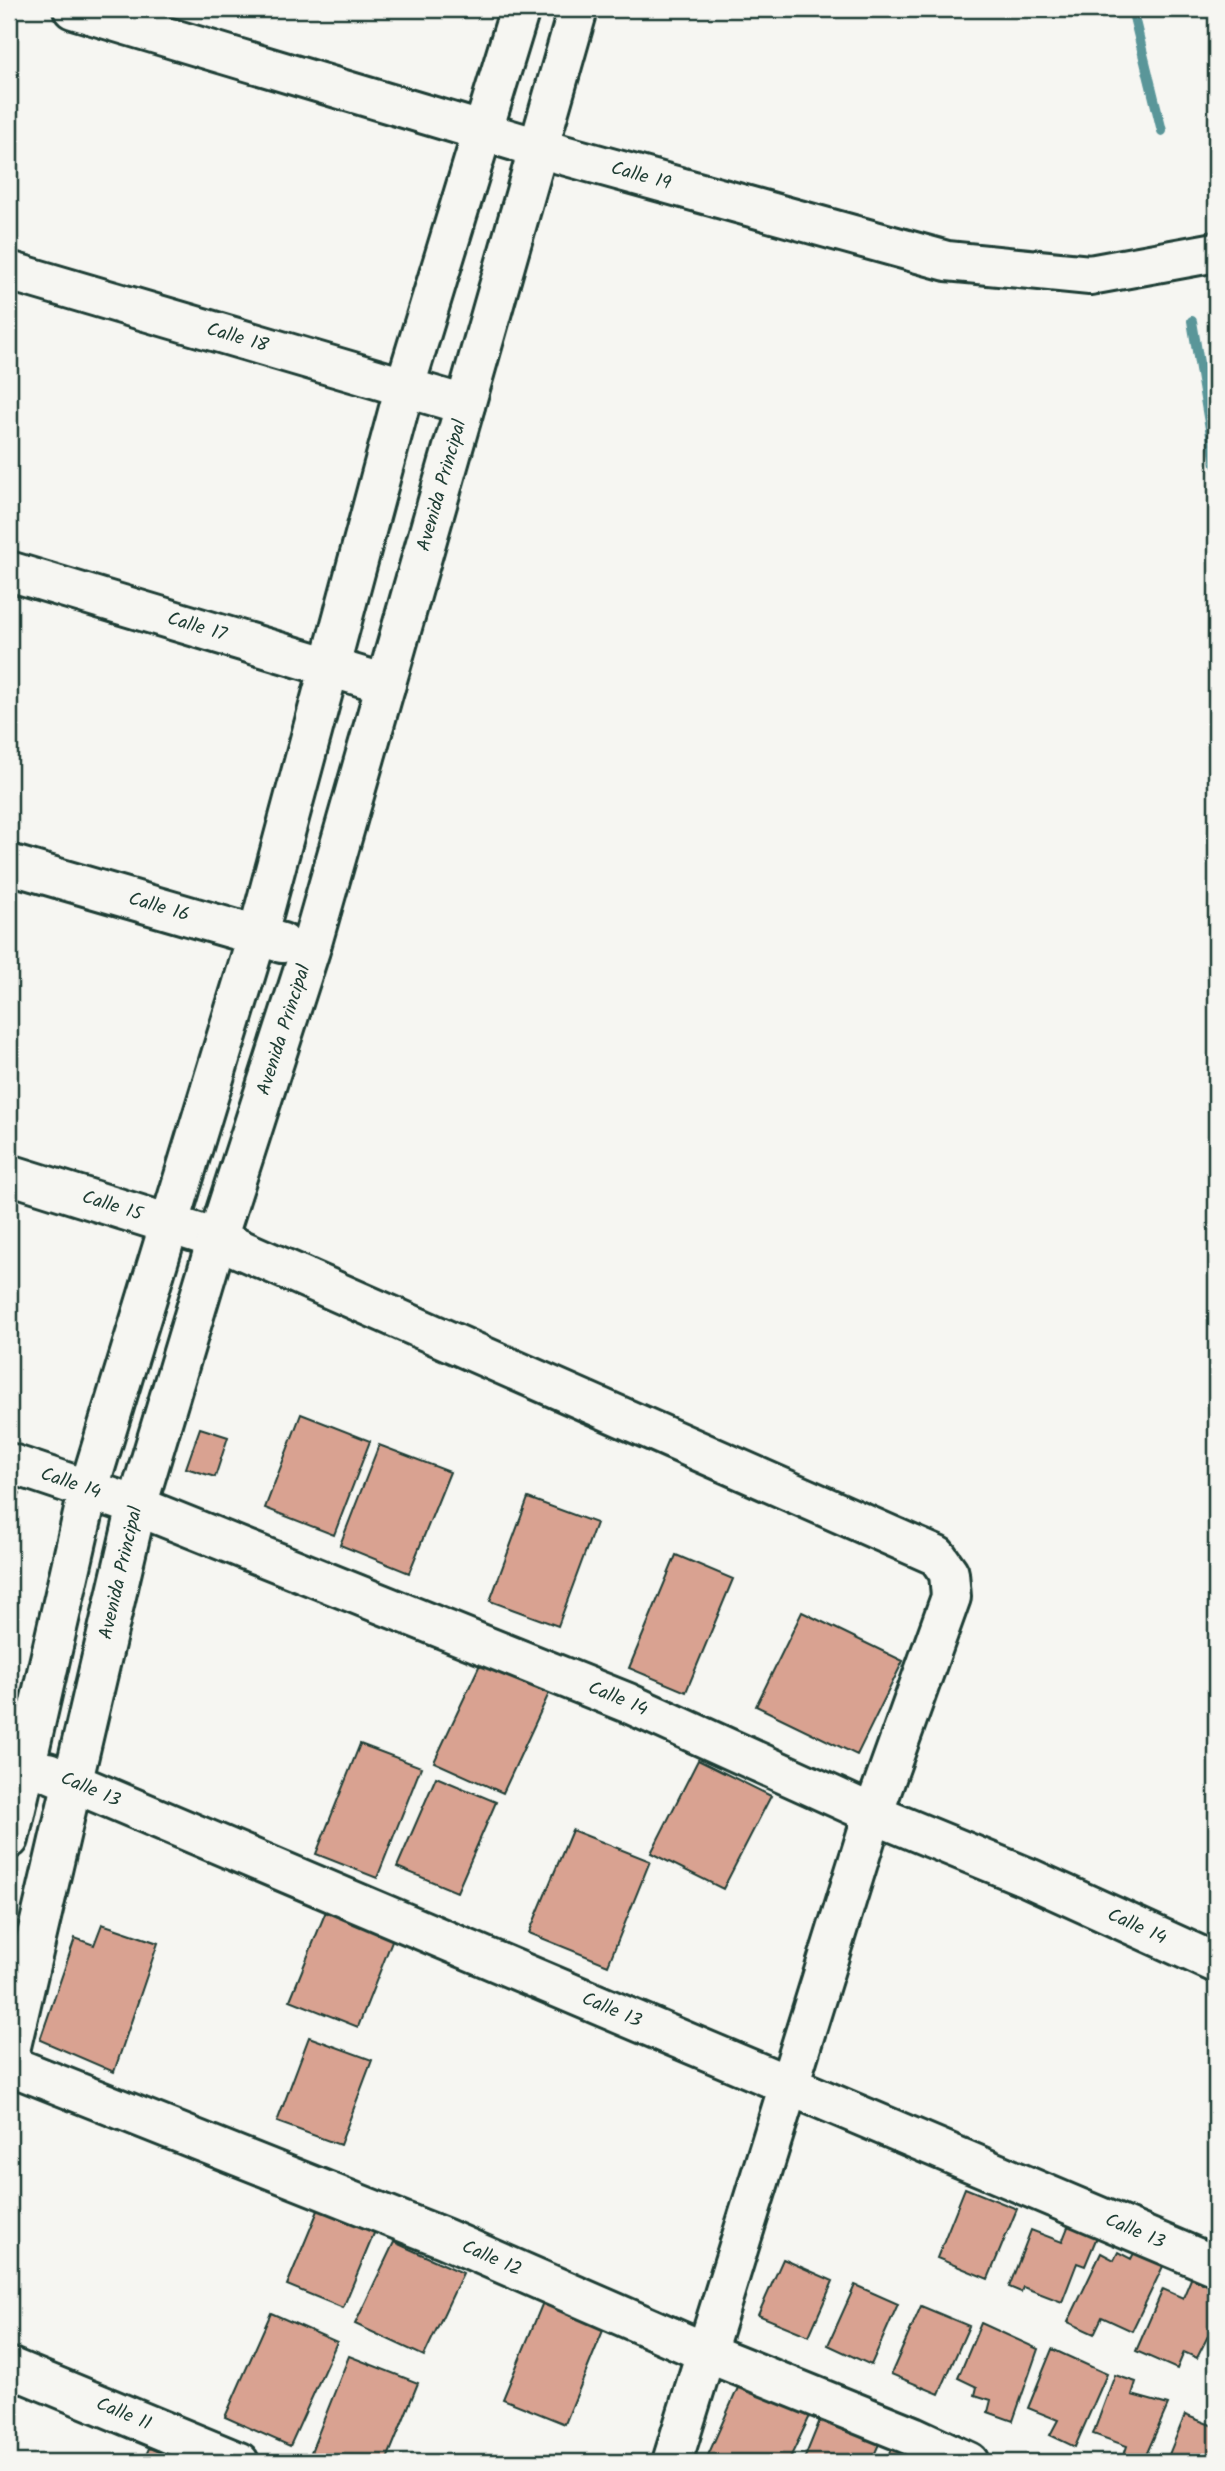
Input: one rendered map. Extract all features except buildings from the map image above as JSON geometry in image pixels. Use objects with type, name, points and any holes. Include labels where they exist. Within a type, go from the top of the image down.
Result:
[{"type":"street","name":"Calle 19","points":[[73,9],[538,148],[947,261],[1090,275],[1216,252]]},
{"type":"street","points":[[9,1839],[18,1760],[89,1489],[257,937],[405,386],[520,9]]},
{"type":"street","name":"Avenida Principal","points":[[9,2055],[137,1506],[216,1239],[310,950],[578,9]]},
{"type":"street","name":"Calle 18","points":[[9,271],[466,405]]},
{"type":"street","name":"Calle 17","points":[[9,571],[386,684]]},
{"type":"street","name":"Calle 16","points":[[9,864],[310,950]]},
{"type":"street","name":"Calle 15","points":[[9,1174],[216,1239],[937,1556],[949,1573],[951,1597],[873,1814],[672,2462]]},
{"type":"street","name":"Calle 14","points":[[9,1463],[137,1506],[628,1703],[873,1814],[1029,1878],[1216,1963]]},
{"type":"street","name":"Calle 13","points":[[18,1760],[1216,2266]]},
{"type":"street","name":"Calle 12","points":[[9,2065],[444,2238],[705,2352],[913,2436],[969,2462]]},
{"type":"street","name":"Calle 11","points":[[9,2367],[239,2462]]},
{"type":"waterway","points":[[1132,9],[1162,131]]},
{"type":"waterway","points":[[1192,321],[1216,465]]}]
